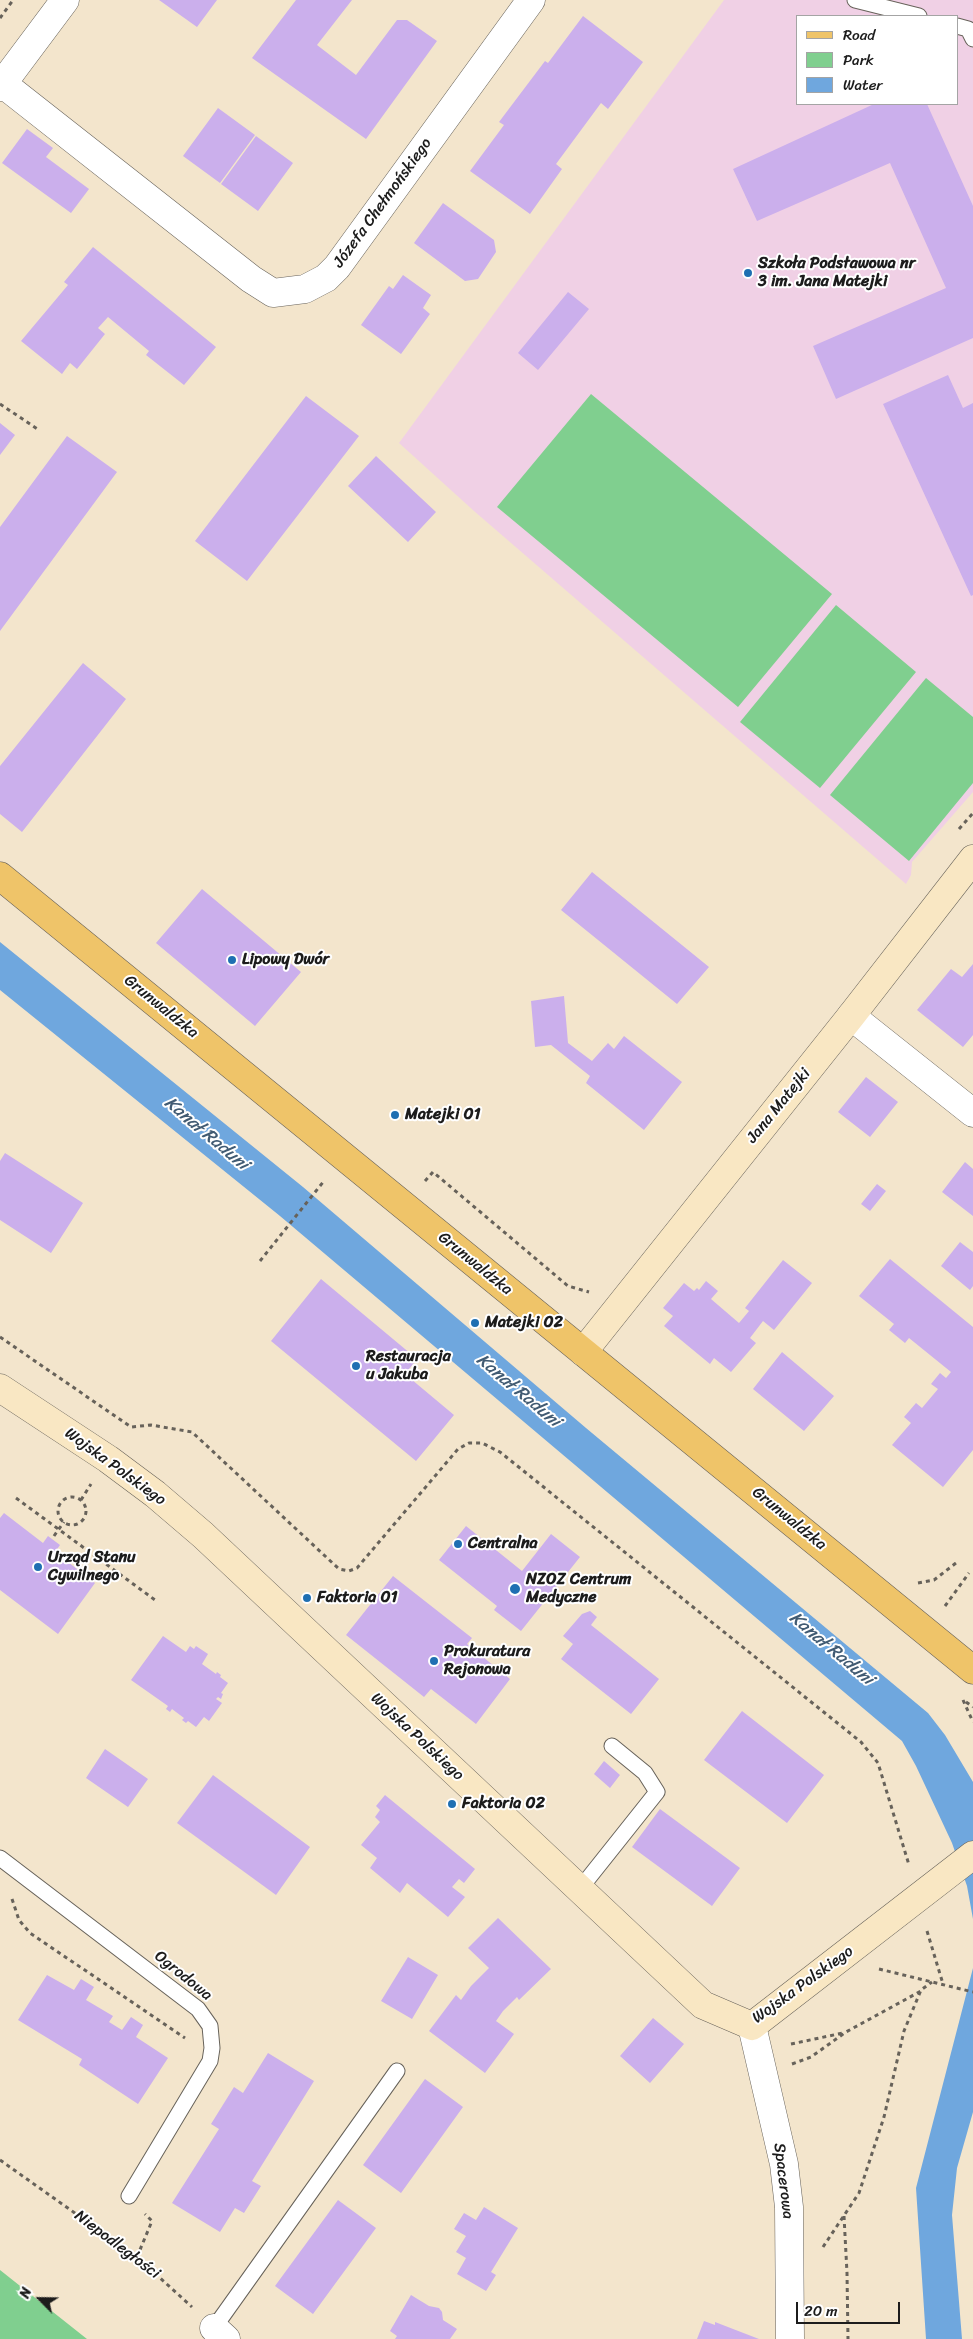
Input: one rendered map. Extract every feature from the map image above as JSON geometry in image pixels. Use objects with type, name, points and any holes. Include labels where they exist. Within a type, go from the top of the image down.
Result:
[{"type":"main road","name":"Grunwaldzka","points":[[0,876],[973,1670]]},
{"type":"street","points":[[1,86],[65,0]]},
{"type":"street","name":"Józefa Chełmońskiego","points":[[1,86],[118,174],[251,279],[273,293],[305,289],[326,278],[337,267],[531,0]]},
{"type":"street","name":"Jana Matejki","points":[[583,1352],[851,1016],[973,859]]},
{"type":"street","points":[[851,1016],[973,1113]]},
{"type":"street","name":"Wojska Polskiego","points":[[0,1388],[108,1458],[169,1506],[290,1617],[703,2005],[752,2026],[973,1855]]},
{"type":"street","name":"Spacerowa","points":[[752,2026],[784,2164],[789,2207],[790,2339]]},
{"type":"lane","points":[[855,0],[915,15]]},
{"type":"lane","points":[[958,26],[968,29],[973,40]]},
{"type":"lane","points":[[579,1890],[657,1792],[645,1773],[612,1746]]},
{"type":"lane","name":"Ogrodowa","points":[[0,1858],[198,2009],[210,2026],[212,2048],[210,2061],[129,2196]]},
{"type":"lane","points":[[220,2334],[397,2071]]},
{"type":"path","points":[[0,18],[13,0]]},
{"type":"path","points":[[0,404],[39,430]]},
{"type":"path","points":[[433,1172],[568,1286],[593,1293],[614,1313]]},
{"type":"path","points":[[260,1261],[325,1181]]},
{"type":"path","points":[[0,1337],[131,1427],[151,1424],[192,1432],[339,1569],[349,1571],[358,1568],[458,1449],[469,1443],[482,1443],[500,1452],[861,1742],[878,1763],[909,1866]]},
{"type":"path","points":[[80,1500],[92,1483]]},
{"type":"path","points":[[72,1497],[80,1500],[86,1508],[84,1517],[73,1525],[64,1522],[58,1512],[60,1504],[72,1497]]},
{"type":"path","points":[[16,1498],[155,1600]]},
{"type":"path","points":[[54,1536],[64,1522]]},
{"type":"path","points":[[913,1584],[934,1580],[956,1564]]},
{"type":"path","points":[[943,1608],[969,1573]]},
{"type":"path","points":[[962,1698],[973,1722]]},
{"type":"path","points":[[9,1893],[19,1920],[30,1933],[211,2055]]},
{"type":"path","points":[[917,1900],[943,1984]]},
{"type":"path","points":[[873,1967],[973,1992]]},
{"type":"path","points":[[787,2062],[787,2066],[811,2057],[846,2032],[922,1990],[933,1981]]},
{"type":"path","points":[[818,2253],[858,2193],[884,2117],[904,2031],[922,1990]]},
{"type":"path","points":[[791,2044],[846,2032]]},
{"type":"path","points":[[789,2053],[794,2035]]},
{"type":"path","name":"Niepodległości","points":[[0,2160],[137,2257],[220,2334]]},
{"type":"path","points":[[129,2196],[152,2221],[137,2257]]},
{"type":"path","points":[[844,2215],[848,2339]]},
{"type":"shaded area","name":"Szkoła Podstawowa nr 3 im. Jana Matejki","points":[[724,0],[973,0],[973,792],[912,862],[911,875],[906,884],[474,511],[399,443]]},
{"type":"green space","points":[[591,394],[832,594],[738,707],[497,507]]},
{"type":"green space","points":[[836,605],[916,672],[820,788],[740,722]]},
{"type":"green space","points":[[926,678],[973,717],[973,783],[909,861],[830,795]]},
{"type":"green space","points":[[0,2270],[87,2339],[0,2339]]},
{"type":"water","name":"Kanał Raduni","points":[[0,942],[303,1187],[586,1428],[928,1713],[945,1735],[973,1782],[973,1919],[967,1886],[952,1843],[916,1766],[902,1741],[280,1216],[0,990]]},
{"type":"water","points":[[973,1968],[973,2112],[957,2168],[952,2215],[962,2339],[926,2339],[916,2188]]},
{"type":"building","points":[[159,0],[217,0],[197,27]]},
{"type":"building","points":[[296,0],[352,0],[317,45],[356,75],[397,20],[407,20],[437,41],[366,139],[252,58]]},
{"type":"building","points":[[583,16],[643,62],[608,109],[601,103],[556,164],[562,169],[530,214],[470,171],[504,125],[499,122],[545,61],[548,63]]},
{"type":"building","points":[[872,105],[927,105],[973,206],[973,338],[836,399],[813,346],[946,288],[890,163],[757,221],[733,169]]},
{"type":"building","points":[[218,108],[255,135],[220,183],[183,156]]},
{"type":"building","points":[[27,129],[53,148],[46,157],[89,189],[71,213],[2,163]]},
{"type":"building","points":[[256,136],[293,163],[258,211],[221,184]]},
{"type":"building","points":[[443,203],[494,240],[496,252],[478,279],[465,281],[414,243]]},
{"type":"building","points":[[93,247],[216,347],[184,385],[146,355],[149,351],[108,317],[98,328],[105,334],[77,369],[70,363],[62,374],[21,341],[68,285],[64,282]]},
{"type":"building","points":[[403,275],[431,295],[423,308],[430,314],[401,354],[361,325],[389,286],[393,289]]},
{"type":"building","points":[[568,292],[589,309],[538,370],[518,353]]},
{"type":"building","points":[[948,375],[963,408],[973,403],[973,595],[971,596],[883,404]]},
{"type":"building","points":[[306,396],[359,436],[247,581],[195,541]]},
{"type":"building","points":[[0,423],[15,435],[0,455]]},
{"type":"building","points":[[67,436],[117,472],[0,631],[0,527]]},
{"type":"building","points":[[376,456],[436,512],[408,542],[348,486]]},
{"type":"building","points":[[83,663],[126,699],[22,832],[0,814],[0,766]]},
{"type":"building","points":[[592,872],[709,967],[677,1004],[561,910]]},
{"type":"building","name":"Lipowy Dwór","points":[[202,889],[301,972],[255,1026],[156,943]]},
{"type":"building","points":[[973,964],[973,1035],[963,1047],[917,1010],[951,969],[962,977]]},
{"type":"building","points":[[564,996],[568,1043],[592,1061],[608,1043],[614,1049],[624,1036],[682,1082],[644,1130],[586,1083],[590,1076],[551,1045],[535,1047],[531,1001]]},
{"type":"building","points":[[866,1077],[898,1102],[870,1137],[838,1112]]},
{"type":"building","points":[[5,1153],[83,1203],[51,1253],[0,1220],[0,1161]]},
{"type":"building","points":[[965,1162],[973,1169],[973,1216],[942,1192]]},
{"type":"building","points":[[877,1184],[886,1191],[870,1211],[861,1204]]},
{"type":"building","points":[[960,1242],[973,1252],[973,1286],[970,1290],[941,1266]]},
{"type":"building","points":[[890,1259],[973,1327],[973,1450],[943,1487],[892,1445],[911,1423],[904,1417],[916,1403],[922,1408],[938,1389],[931,1384],[940,1373],[946,1378],[951,1372],[909,1338],[905,1343],[889,1330],[894,1324],[859,1296]]},
{"type":"building","points":[[783,1260],[812,1283],[774,1330],[763,1321],[750,1338],[756,1343],[731,1372],[714,1358],[710,1364],[664,1326],[673,1316],[663,1308],[684,1283],[694,1291],[697,1288],[699,1290],[706,1281],[718,1291],[711,1299],[739,1323],[749,1311],[745,1308]]},
{"type":"building","name":"Restauracja u Jakuba","points":[[321,1279],[417,1359],[405,1374],[454,1415],[416,1461],[271,1341]]},
{"type":"building","points":[[782,1352],[834,1396],[804,1431],[753,1389]]},
{"type":"building","name":"Urząd Stanu Cywilnego","points":[[4,1513],[43,1543],[48,1536],[60,1545],[55,1552],[95,1583],[58,1634],[0,1590],[0,1518]]},
{"type":"building","name":"NZOZ Centrum Medyczne","points":[[466,1526],[522,1571],[551,1534],[580,1557],[521,1631],[494,1610],[497,1606],[439,1560]]},
{"type":"building","name":"Prokuratura Rejonowa","points":[[393,1576],[472,1638],[467,1644],[510,1679],[476,1724],[431,1689],[424,1697],[346,1635]]},
{"type":"building","points":[[590,1611],[597,1617],[591,1625],[659,1679],[631,1714],[561,1659],[573,1644],[563,1636],[582,1614]]},
{"type":"building","points":[[163,1636],[186,1652],[190,1646],[194,1649],[196,1646],[208,1654],[202,1664],[216,1674],[217,1672],[228,1683],[221,1693],[223,1694],[221,1699],[218,1697],[216,1699],[222,1703],[209,1721],[204,1717],[196,1727],[188,1721],[186,1723],[182,1720],[184,1718],[172,1709],[170,1712],[166,1709],[168,1706],[131,1680]]},
{"type":"building","points":[[742,1711],[824,1775],[787,1823],[704,1760]]},
{"type":"building","points":[[105,1749],[148,1779],[128,1807],[86,1778]]},
{"type":"building","points":[[604,1761],[620,1775],[610,1788],[594,1774]]},
{"type":"building","points":[[213,1775],[310,1847],[276,1895],[177,1823]]},
{"type":"building","points":[[385,1795],[475,1869],[464,1883],[459,1879],[452,1887],[465,1897],[448,1917],[407,1883],[400,1893],[370,1868],[377,1858],[361,1845],[380,1822],[375,1817],[380,1810],[376,1806]]},
{"type":"building","points":[[660,1809],[740,1868],[712,1906],[632,1847]]},
{"type":"building","points":[[498,1918],[551,1969],[519,2000],[517,1997],[496,2021],[514,2034],[485,2073],[429,2031],[456,1995],[461,2000],[471,1986],[489,1968],[468,1948]]},
{"type":"building","points":[[408,1957],[438,1975],[412,2019],[381,2001]]},
{"type":"building","points":[[47,1975],[74,1990],[81,1979],[94,1987],[86,2000],[113,2016],[109,2022],[122,2030],[131,2017],[143,2025],[136,2037],[168,2058],[138,2104],[79,2065],[82,2059],[18,2020]]},
{"type":"building","points":[[653,2018],[684,2044],[650,2083],[620,2056]]},
{"type":"building","points":[[268,2053],[314,2081],[252,2181],[261,2186],[244,2213],[235,2208],[220,2232],[172,2203],[219,2129],[211,2124],[234,2087],[243,2093]]},
{"type":"building","points":[[425,2079],[463,2107],[401,2193],[363,2165]]},
{"type":"building","points":[[338,2200],[376,2228],[313,2314],[275,2286]]},
{"type":"building","points":[[484,2207],[518,2228],[491,2272],[496,2275],[486,2291],[457,2274],[466,2258],[456,2252],[466,2236],[454,2229],[464,2213],[476,2220]]},
{"type":"building","points":[[411,2295],[429,2306],[439,2308],[442,2312],[443,2320],[457,2329],[450,2339],[395,2339],[397,2336],[390,2331]]},
{"type":"building","points":[[704,2321],[715,2325],[715,2322],[759,2339],[697,2339]]},
{"type":"place","name":"Szkoła Podstawowa nr 3 im. Jana Matejki","points":[[748,273]]},
{"type":"place","name":"Lipowy Dwór","points":[[232,960]]},
{"type":"place","name":"Matejki 01","points":[[395,1115]]},
{"type":"place","name":"Matejki 02","points":[[475,1323]]},
{"type":"place","name":"Restauracja u Jakuba","points":[[356,1366]]},
{"type":"place","name":"Centralna","points":[[458,1544]]},
{"type":"place","name":"Urząd Stanu Cywilnego","points":[[38,1567]]},
{"type":"place","name":"NZOZ Centrum Medyczne","points":[[515,1589]]},
{"type":"place","name":"Faktoria 01","points":[[307,1598]]},
{"type":"place","name":"Prokuratura Rejonowa","points":[[434,1661]]},
{"type":"place","name":"Faktoria 02","points":[[452,1804]]}]
